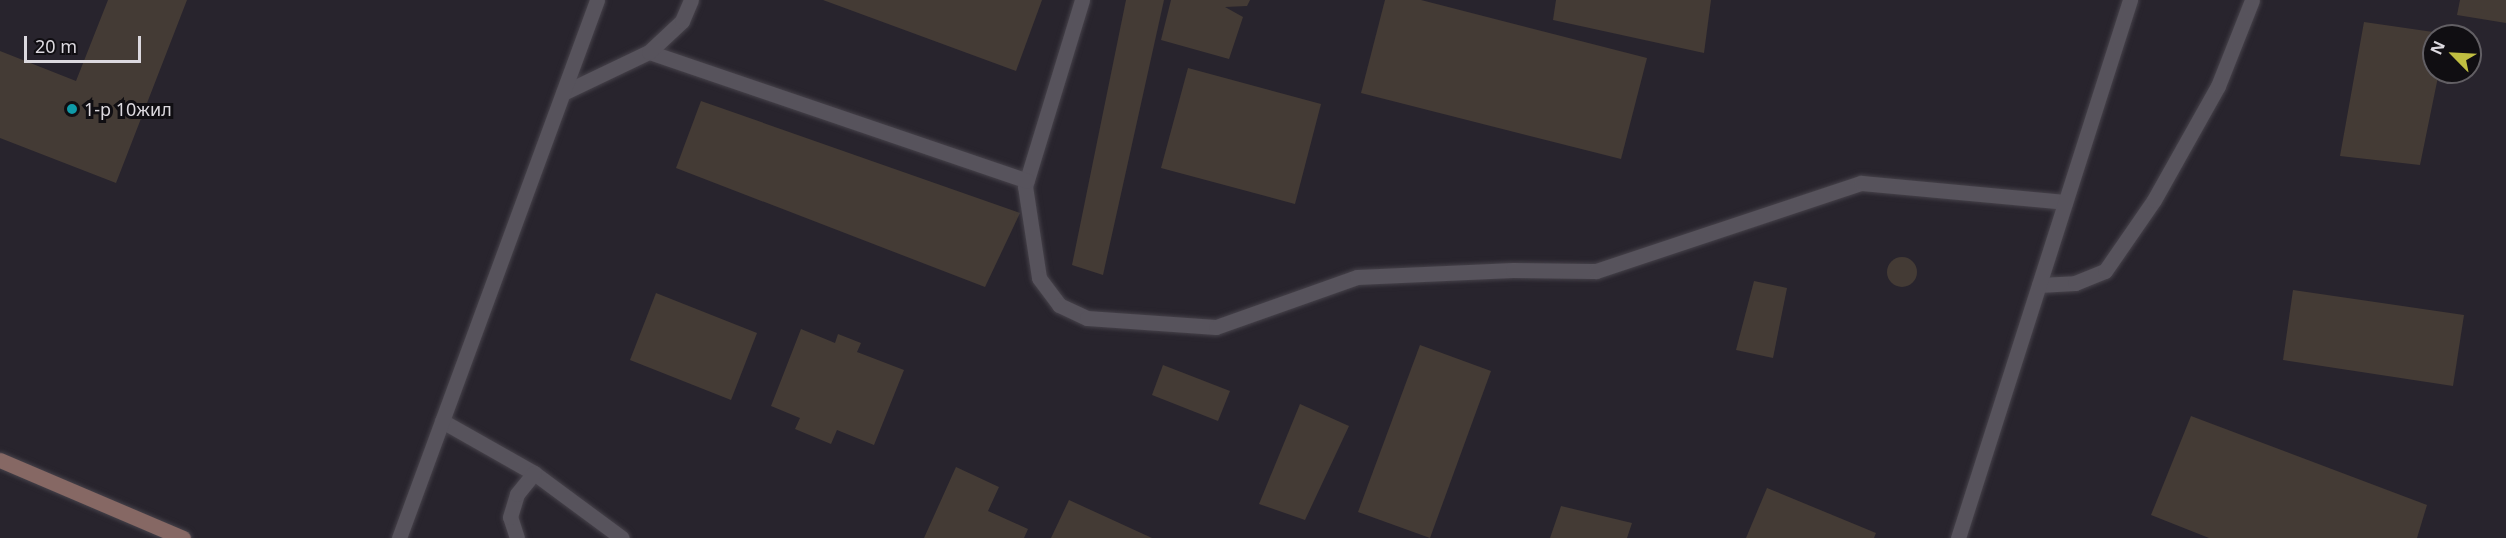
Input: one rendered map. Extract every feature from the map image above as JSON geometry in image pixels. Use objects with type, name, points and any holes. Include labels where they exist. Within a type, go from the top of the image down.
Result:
[{"type":"main road","points":[[0,460],[183,538]]},
{"type":"street","points":[[399,538],[597,0]]},
{"type":"street","points":[[563,93],[649,52],[682,21],[691,0]]},
{"type":"street","points":[[1082,0],[1027,181],[1039,278],[1059,305],[1087,318],[1216,327],[1357,277],[1513,270],[1596,271],[1861,183],[2065,202]]},
{"type":"street","points":[[1958,538],[2130,0]]},
{"type":"street","points":[[2039,285],[2075,283],[2105,271],[2154,200],[2218,86],[2252,0]]},
{"type":"street","points":[[649,52],[1027,181]]},
{"type":"street","points":[[442,421],[534,473],[622,538]]},
{"type":"street","points":[[517,538],[510,518],[517,494],[534,473]]},
{"type":"building","name":"1-р 10жил","points":[[108,0],[187,0],[116,183],[0,138],[0,51],[76,81]]},
{"type":"building","points":[[823,0],[1042,0],[1016,71]]},
{"type":"building","points":[[1126,0],[1164,0],[1103,275],[1072,265]]},
{"type":"building","points":[[1171,0],[1250,0],[1247,6],[1225,7],[1243,17],[1229,59],[1161,40]]},
{"type":"building","points":[[1385,0],[1421,0],[1647,58],[1621,159],[1361,93]]},
{"type":"building","points":[[1556,0],[1711,0],[1704,53],[1553,20]]},
{"type":"building","points":[[2460,0],[2506,0],[2506,23],[2457,15]]},
{"type":"building","points":[[2364,22],[2422,30],[2422,84],[2437,84],[2420,165],[2340,156]]},
{"type":"building","points":[[1188,68],[1321,104],[1295,204],[1161,168]]},
{"type":"building","points":[[701,101],[1020,213],[985,287],[676,168]]},
{"type":"building","points":[[1902,257],[1913,261],[1917,272],[1913,283],[1902,287],[1891,283],[1887,272],[1891,261]]},
{"type":"building","points":[[1754,281],[1787,288],[1773,358],[1736,350]]},
{"type":"building","points":[[2293,290],[2464,315],[2453,386],[2283,360]]},
{"type":"building","points":[[656,293],[757,333],[731,400],[630,360]]},
{"type":"building","points":[[801,329],[835,343],[838,334],[861,343],[857,352],[904,370],[874,445],[837,430],[831,444],[795,429],[800,418],[771,406]]},
{"type":"building","points":[[1420,345],[1491,371],[1430,538],[1358,512]]},
{"type":"building","points":[[1163,365],[1230,391],[1218,421],[1152,395]]},
{"type":"building","points":[[1300,404],[1349,426],[1305,520],[1259,504]]},
{"type":"building","points":[[2191,416],[2427,505],[2417,538],[2209,538],[2151,515]]},
{"type":"building","points":[[956,467],[999,487],[988,511],[1028,529],[1024,538],[924,538]]},
{"type":"building","points":[[1767,488],[1876,533],[1874,538],[1746,538]]},
{"type":"building","points":[[1069,500],[1152,538],[1051,538]]},
{"type":"building","points":[[1561,506],[1632,523],[1627,538],[1550,538]]},
{"type":"place","name":"1-р 10жил","points":[[72,109]]}]
